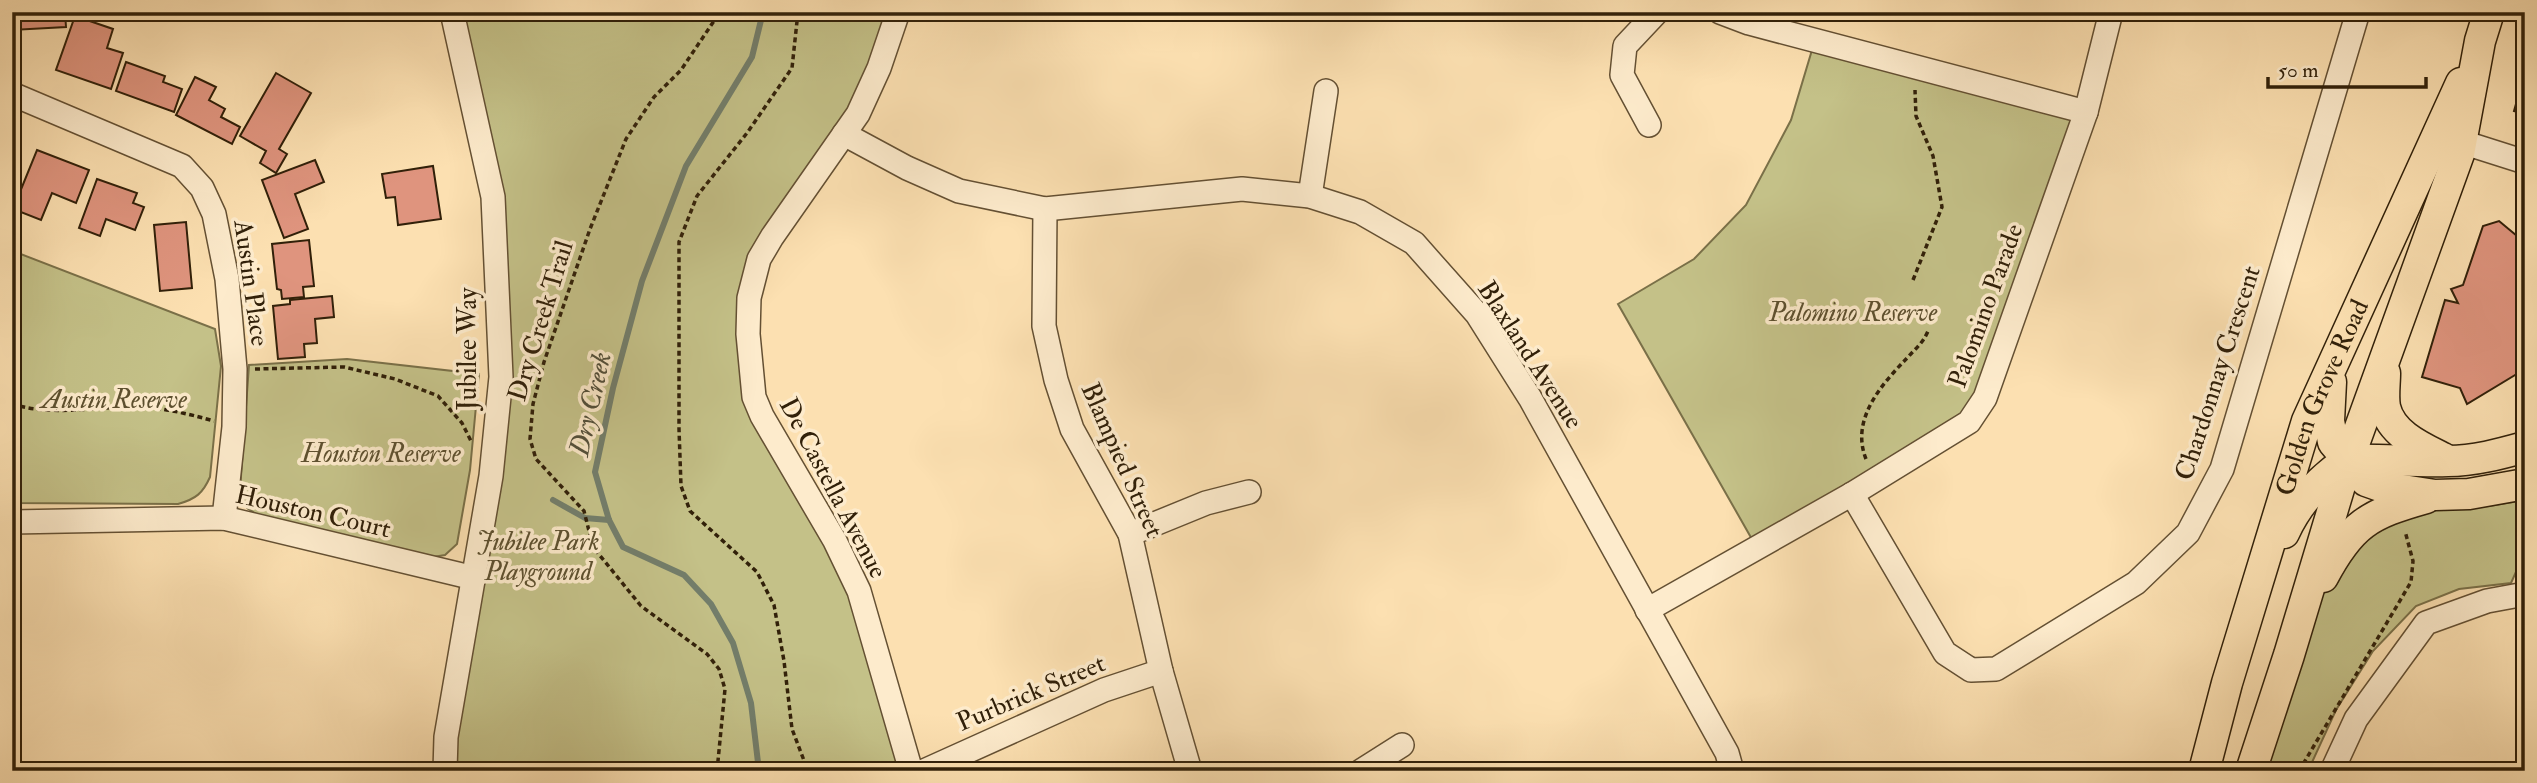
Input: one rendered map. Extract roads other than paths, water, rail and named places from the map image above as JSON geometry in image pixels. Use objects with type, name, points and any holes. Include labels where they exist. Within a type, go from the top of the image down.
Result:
[{"type":"main road","name":"Golden Grove Road","points":[[2204,771],[2307,421],[2480,41],[2489,12]]},
{"type":"main road","name":"Golden Grove Road","points":[[2251,771],[2348,460],[2459,154],[2480,41]]},
{"type":"main road","points":[[2385,358],[2385,405],[2389,418],[2407,437],[2450,461]]},
{"type":"main road","points":[[2331,371],[2329,421],[2333,442],[2367,481],[2383,487],[2435,495],[2469,494],[2525,484]]},
{"type":"main road","points":[[2249,613],[2300,504],[2334,469],[2348,460],[2450,461],[2525,447]]},
{"type":"main road","points":[[2299,624],[2337,552],[2362,523],[2394,507],[2435,495]]},
{"type":"street","name":"Jubilee Way","points":[[445,771],[446,737],[491,476],[501,377],[493,197],[452,12]]},
{"type":"street","name":"De Castella Avenue","points":[[898,12],[879,68],[858,114],[772,237],[759,259],[748,298],[754,397],[762,416],[835,541],[859,591],[911,771]]},
{"type":"street","points":[[1649,125],[1622,75],[1625,46],[1657,12]]},
{"type":"street","points":[[1720,12],[1749,23],[2085,111]]},
{"type":"street","name":"Palomino Parade","points":[[1647,610],[1852,495],[1969,422],[1985,398],[2085,111],[2111,12]]},
{"type":"street","name":"Chardonnay Crescent","points":[[1852,495],[1945,653],[1972,670],[1996,669],[2136,583],[2188,533],[2222,469],[2358,12]]},
{"type":"street","points":[[1310,196],[1326,91]]},
{"type":"street","name":"Austin Place","points":[[12,94],[182,166],[202,188],[214,214],[228,279],[235,369],[234,427],[224,518]]},
{"type":"street","name":"Blaxland Avenue","points":[[844,134],[907,168],[959,191],[1045,209],[1242,189],[1310,196],[1360,212],[1414,243],[1477,314],[1530,398],[1727,753],[1732,771]]},
{"type":"street","points":[[2462,142],[2525,162]]},
{"type":"street","name":"Blampied Street","points":[[1045,209],[1044,326],[1056,380],[1072,429],[1130,534],[1161,671],[1190,771]]},
{"type":"street","points":[[1130,534],[1206,503],[1249,492]]},
{"type":"street","name":"Houston Court","points":[[12,522],[224,518],[474,578]]},
{"type":"street","points":[[2332,771],[2356,719],[2426,623],[2487,600],[2525,594]]},
{"type":"street","name":"Purbrick Street","points":[[924,771],[1104,690],[1161,671]]},
{"type":"street","points":[[1361,771],[1402,745]]},
{"type":"waterway","name":"Dry Creek","points":[[759,771],[751,703],[733,643],[711,604],[684,575],[623,547],[609,520],[595,472],[613,388],[642,281],[686,166],[752,57],[763,12]]},
{"type":"waterway","points":[[553,500],[585,518],[609,520]]},
{"type":"park label","name":"Palomino Reserve","points":[[1853,313]]},
{"type":"park label","name":"Austin Reserve","points":[[114,400]]},
{"type":"park label","name":"Houston Reserve","points":[[381,454]]},
{"type":"park label","name":"Jubilee Park Playground","points":[[538,557]]}]
